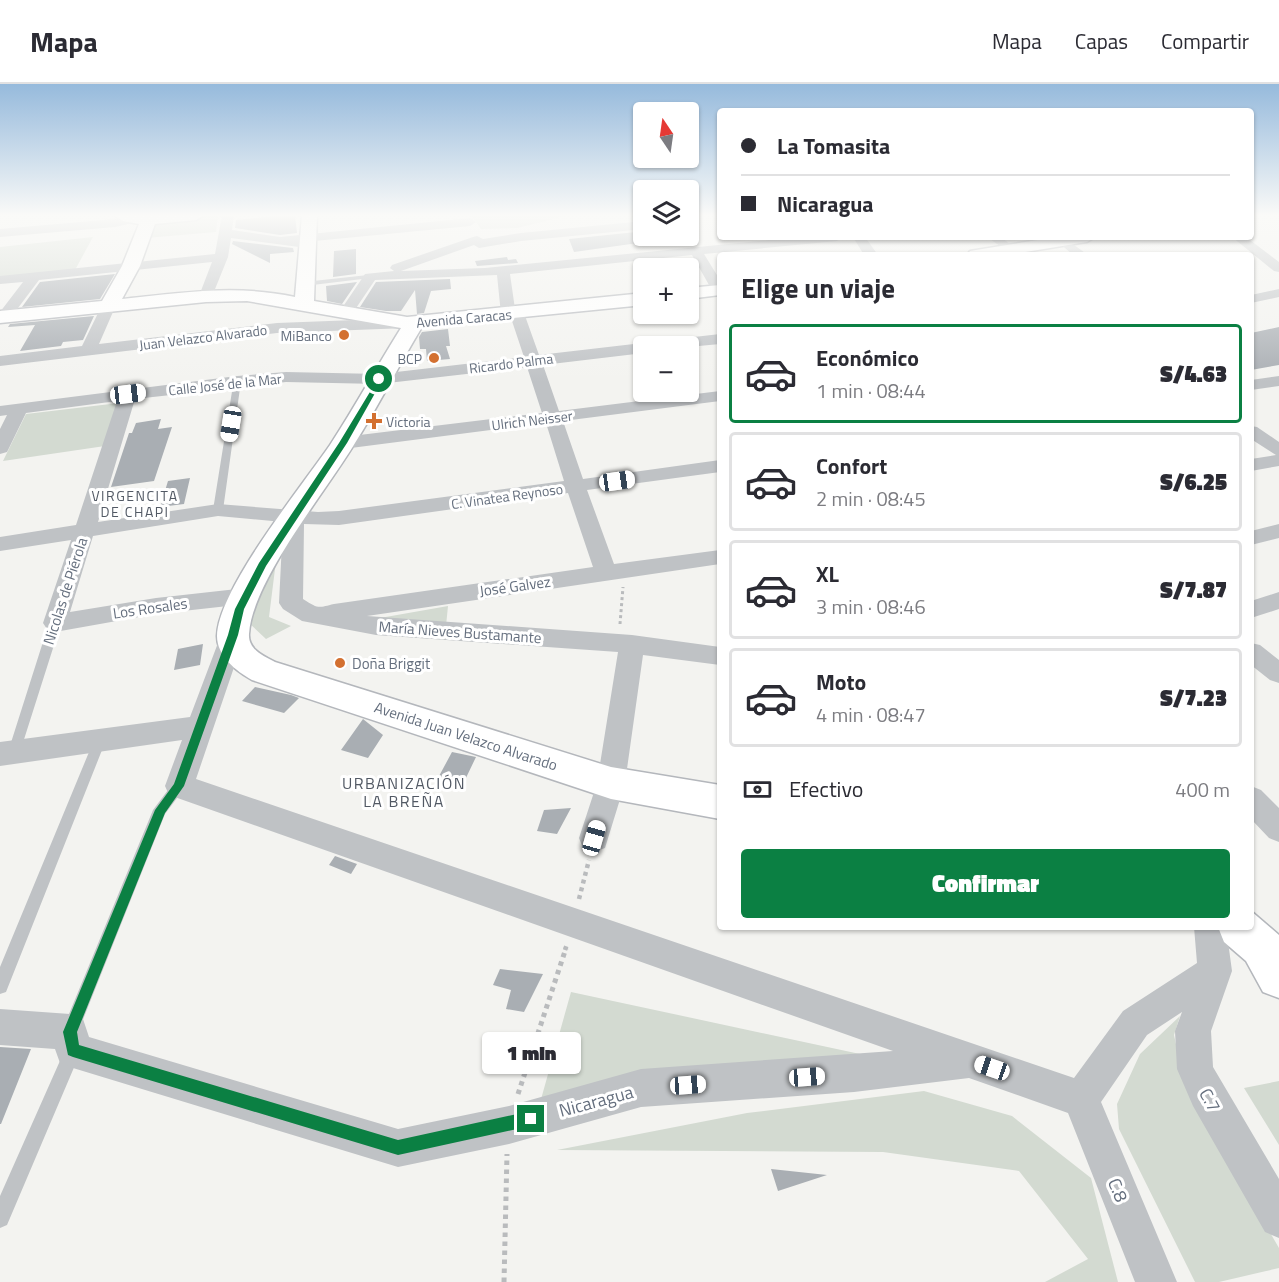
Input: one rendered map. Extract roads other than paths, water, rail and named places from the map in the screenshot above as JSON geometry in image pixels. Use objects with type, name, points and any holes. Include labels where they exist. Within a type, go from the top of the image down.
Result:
[{"type":"main road","points":[[109,306],[128,271]]},
{"type":"main road","points":[[304,305],[306,271]]},
{"type":"main road","points":[[699,293],[717,291]]},
{"type":"main road","name":"Avenida Caracas","points":[[2,317],[207,296],[246,296],[279,299],[345,314],[407,323],[633,300]]},
{"type":"main road","points":[[233,635],[234,624],[246,596],[294,516],[343,443],[412,327],[407,323]]},
{"type":"main road","name":"Avenida Juan Velazco Alvarado","points":[[233,635],[240,655],[264,671],[611,783],[717,801]]},
{"type":"street","points":[[0,280],[84,271]]},
{"type":"street","points":[[207,296],[216,271]]},
{"type":"street","points":[[373,276],[398,271]]},
{"type":"street","points":[[345,314],[373,276],[398,271]]},
{"type":"street","points":[[503,271],[512,314],[533,361],[576,487],[615,572]]},
{"type":"street","points":[[706,271],[717,287]]},
{"type":"street","points":[[2,317],[35,276]]},
{"type":"street","points":[[1254,298],[1279,293]]},
{"type":"street","points":[[88,351],[109,306]]},
{"type":"street","name":"Juan Velazco Alvarado","points":[[0,361],[278,328],[407,323]]},
{"type":"street","points":[[699,341],[717,339]]},
{"type":"street","name":"Ricardo Palma","points":[[379,379],[633,349]]},
{"type":"street","name":"Calle José de la Mar","points":[[0,411],[237,381],[286,377],[379,379]]},
{"type":"street","points":[[1254,385],[1279,381]]},
{"type":"street","name":"Nicolas de Piérola","points":[[55,623],[128,394]]},
{"type":"street","name":"Ulrich Neisser","points":[[343,443],[717,396]]},
{"type":"street","points":[[0,448],[19,409]]},
{"type":"street","points":[[1254,433],[1279,450]]},
{"type":"street","points":[[1254,464],[1279,460]]},
{"type":"street","name":"C. Vinatea Reynoso","points":[[0,543],[218,510],[339,518],[717,466]]},
{"type":"street","points":[[294,516],[291,603],[310,615]]},
{"type":"street","points":[[1254,537],[1279,531]]},
{"type":"street","name":"José Galvez","points":[[310,615],[717,557]]},
{"type":"street","name":"Los Rosales","points":[[55,623],[156,606],[246,596]]},
{"type":"street","points":[[1254,609],[1279,600]]},
{"type":"street","name":"María Nieves Bustamante","points":[[310,615],[376,626],[625,644],[717,656]]},
{"type":"street","points":[[233,635],[179,786],[1081,1099],[1136,1023],[1215,971],[1210,930]]},
{"type":"street","points":[[594,838],[611,783],[625,644]]},
{"type":"street","points":[[1254,654],[1279,673]]},
{"type":"street","points":[[7,753],[199,727]]},
{"type":"street","points":[[1254,802],[1279,828]]},
{"type":"street","name":"C.7","points":[[1215,971],[1193,1030],[1195,1069],[1206,1093],[1279,1218]]},
{"type":"street","name":"Nicaragua","points":[[0,1027],[71,1041],[398,1148],[508,1125],[641,1088],[854,1074],[972,1061]]},
{"type":"street","name":"C.8","points":[[1081,1099],[1156,1282]]},
{"type":"lane","points":[[304,284],[373,276]]},
{"type":"lane","points":[[218,510],[237,381]]},
{"type":"lane","name":"Nicolas de Piérola","points":[[7,753],[55,623]]},
{"type":"lane","points":[[0,986],[100,740]]},
{"type":"lane","points":[[0,1218],[160,810],[179,786]]},
{"type":"place","name":"MiBanco","points":[[344,335]]},
{"type":"place","name":"BCP","points":[[434,358]]},
{"type":"place","name":"Victoria","points":[[374,421]]},
{"type":"place","name":"Doña Briggit","points":[[340,663]]},
{"type":"district","name":"VIRGENCITA DE CHAPI","points":[[135,504]]},
{"type":"district","name":"URBANIZACIÓN LA BREÑA","points":[[404,792]]}]
